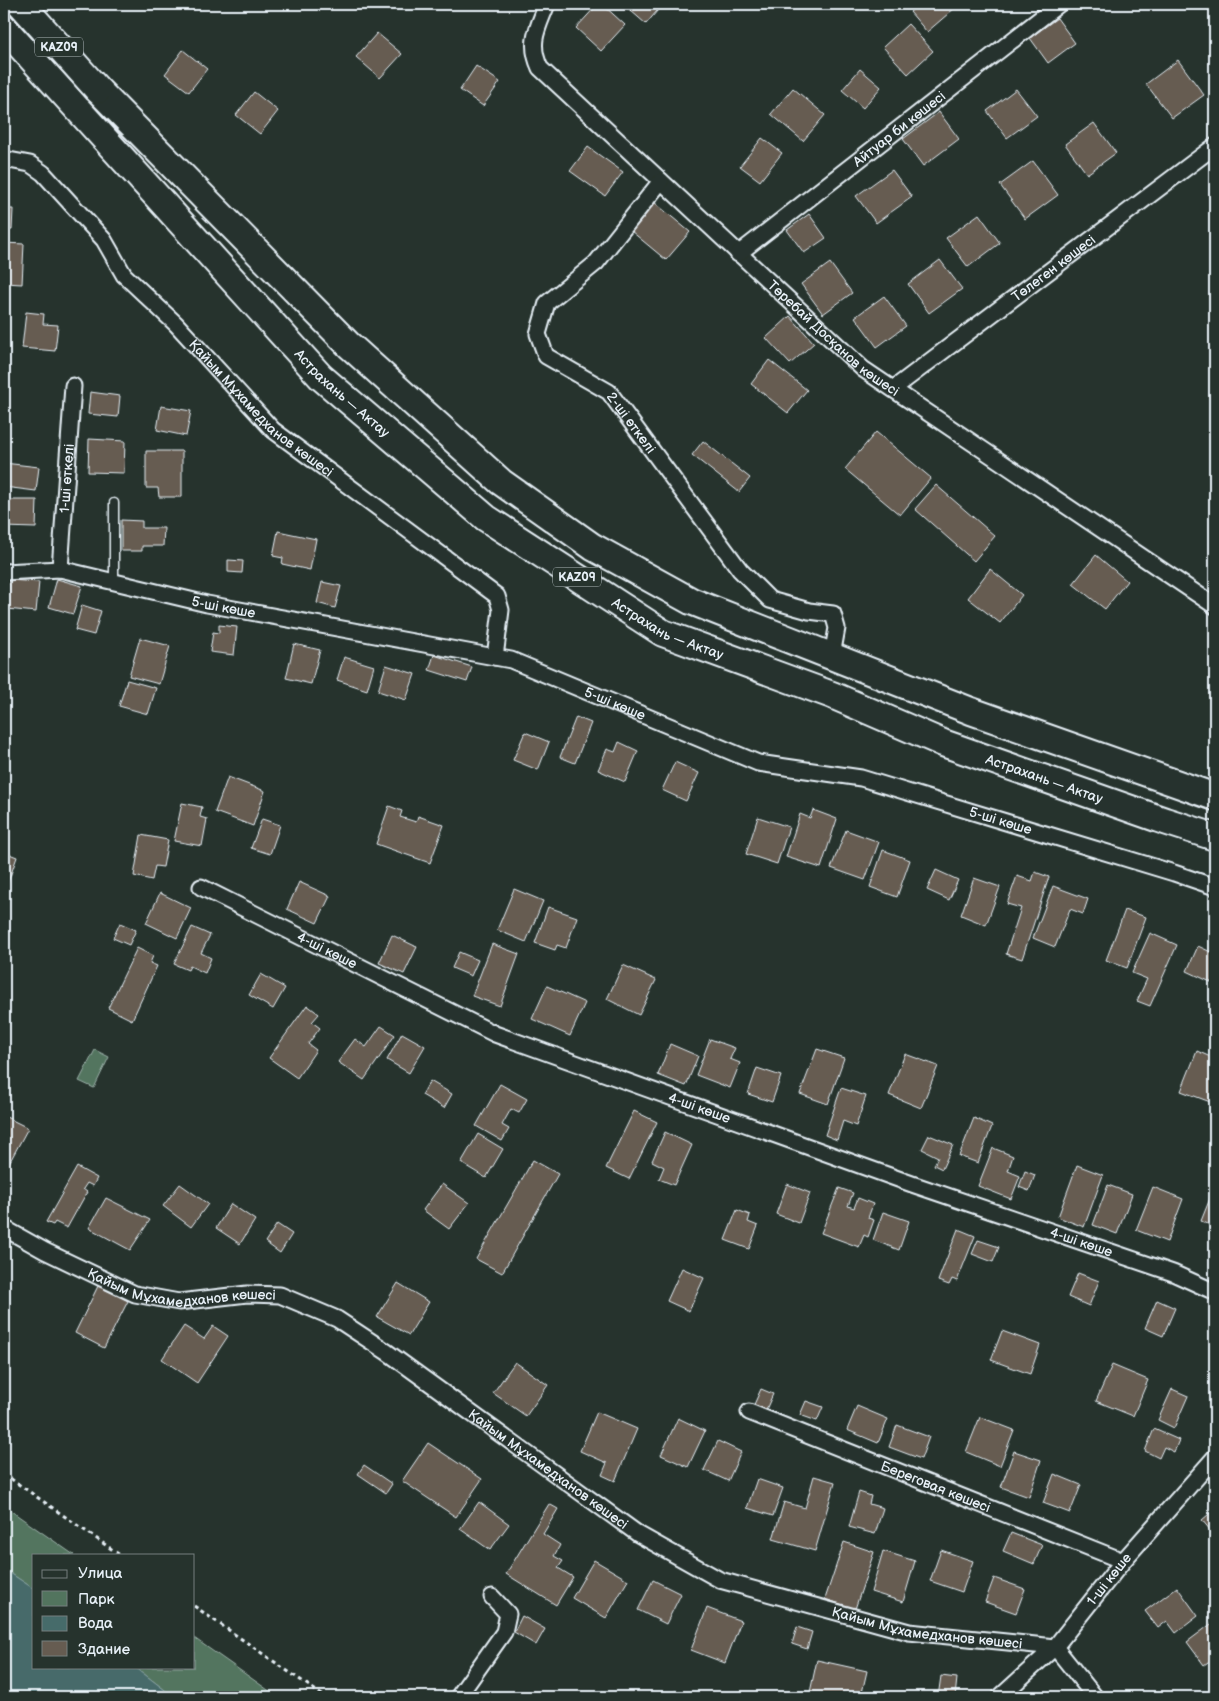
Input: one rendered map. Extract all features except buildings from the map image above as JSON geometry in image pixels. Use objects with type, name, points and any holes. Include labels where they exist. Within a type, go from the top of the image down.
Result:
[{"type":"highway","name":"KAZ09","points":[[22,4],[98,90],[349,345],[501,482],[593,547],[691,601],[971,711],[1215,797]]},
{"type":"highway","name":"Астрахань — Актау","points":[[4,26],[74,108],[321,377],[486,518],[663,633],[832,695],[943,743],[1215,837]]},
{"type":"street","points":[[4,26],[22,4]]},
{"type":"street","name":"Төребай Досқанов көшесі","points":[[547,4],[533,44],[534,57],[540,68],[863,369],[1215,606]]},
{"type":"street","name":"Айтуар би көшесі","points":[[738,254],[1059,4]]},
{"type":"street","name":"Төлеген көшесі","points":[[893,389],[1215,146]]},
{"type":"street","name":"Қайым Мұхамедханов көшесi","points":[[4,158],[30,164],[43,173],[104,240],[124,275],[176,324],[273,430],[497,596],[501,610],[495,657]]},
{"type":"street","name":"2-ші өткелі","points":[[661,181],[596,263],[547,303],[538,334],[546,356],[609,392],[740,570],[770,600],[808,611],[833,614],[837,628],[832,656]]},
{"type":"street","name":"1-ші өткелі","points":[[60,570],[73,386]]},
{"type":"street","name":"5-шi көше","points":[[4,572],[60,570],[207,604],[511,660],[758,763],[862,778],[1174,872],[1215,887]]},
{"type":"street","name":"4-шi көше","points":[[201,887],[495,1034],[912,1184],[1173,1273],[1215,1292]]},
{"type":"street","name":"Қайым Мұхамедханов көшесi","points":[[4,1228],[46,1251],[135,1294],[179,1302],[247,1294],[280,1296],[337,1319],[387,1352],[638,1534],[720,1580],[909,1632],[1055,1647]]},
{"type":"street","name":"Береговая көшесі","points":[[749,1412],[1123,1561]]},
{"type":"street","name":"1-ші көше","points":[[1000,1697],[1055,1647],[1123,1561],[1215,1457]]},
{"type":"street","points":[[458,1697],[504,1632],[508,1614],[492,1597]]},
{"type":"street","points":[[1055,1647],[1095,1697]]},
{"type":"lane","points":[[114,504],[114,582]]},
{"type":"path","points":[[4,1474],[119,1554]]},
{"type":"path","points":[[195,1607],[325,1697]]},
{"type":"green space","points":[[95,1050],[109,1057],[94,1088],[79,1081]]},
{"type":"green space","points":[[4,1506],[73,1554],[32,1554],[32,1588],[4,1569]]},
{"type":"green space","points":[[195,1639],[278,1697],[174,1697],[136,1668],[195,1668]]},
{"type":"water","points":[[4,1569],[32,1588],[32,1668],[136,1668],[174,1697],[4,1697]]}]
